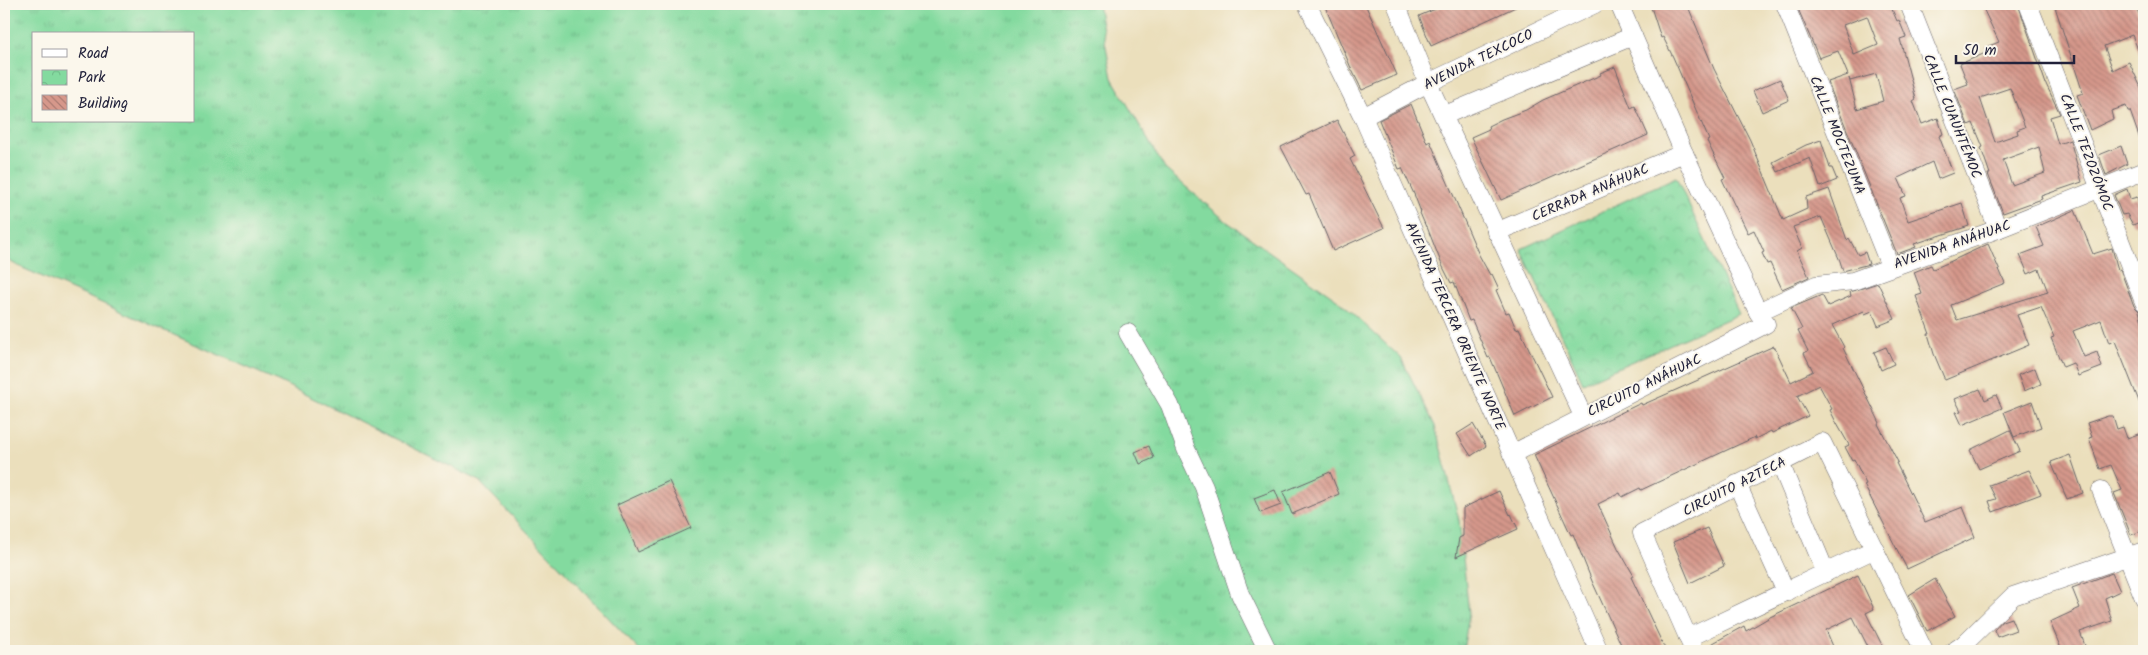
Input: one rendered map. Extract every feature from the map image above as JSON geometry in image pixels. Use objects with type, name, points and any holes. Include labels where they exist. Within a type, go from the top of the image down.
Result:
[{"type":"street","name":"AVENIDA TERCERA ORIENTE NORTE","points":[[1307,4],[1363,116],[1599,651]]},
{"type":"street","name":"CIRCUITO ANÁHUAC","points":[[1396,4],[1428,83],[1583,416],[1766,324],[1758,312],[1684,153],[1621,4]]},
{"type":"street","name":"AVENIDA TEXCOCO","points":[[1363,116],[1595,4]]},
{"type":"street","name":"CALLE MOCTEZUMA","points":[[1785,4],[1890,266]]},
{"type":"street","name":"CALLE CUAUHTÉMOC","points":[[1909,4],[1998,229]]},
{"type":"street","name":"CALLE TEZOZÓMOC","points":[[2028,4],[2144,302]]},
{"type":"street","points":[[1445,116],[1633,36]]},
{"type":"street","name":"CERRADA ANÁHUAC","points":[[1496,232],[1684,153]]},
{"type":"street","name":"AVENIDA ANÁHUAC","points":[[1758,312],[1816,286],[1853,281],[1890,266],[1998,229],[2144,171]]},
{"type":"street","points":[[1128,333],[1170,405],[1186,449],[1204,487],[1240,594],[1268,651]]},
{"type":"street","points":[[1512,454],[1583,416]]},
{"type":"street","name":"CIRCUITO AZTECA","points":[[1875,549],[1786,592],[1691,645],[1642,533],[1822,442],[1875,549],[1924,651]]},
{"type":"street","points":[[1780,463],[1826,572]]},
{"type":"street","points":[[1738,484],[1786,592]]},
{"type":"street","points":[[2101,490],[2136,554],[2144,598]]},
{"type":"street","points":[[1954,651],[1963,645],[2013,596],[2136,554]]},
{"type":"green space","points":[[4,4],[1098,4],[1112,78],[1165,169],[1226,221],[1338,300],[1401,358],[1435,426],[1459,520],[1469,614],[1463,651],[640,651],[478,480],[278,381],[18,266],[4,258]]},
{"type":"green space","points":[[1676,177],[1739,314],[1583,383],[1521,249]]},
{"type":"building","points":[[1324,4],[1365,4],[1397,75],[1362,90]]},
{"type":"building","points":[[1447,4],[1522,4],[1431,46],[1419,16]]},
{"type":"building","points":[[1650,4],[1687,4],[1714,69],[1750,140],[1783,220],[1807,209],[1806,197],[1829,189],[1847,240],[1849,238],[1858,255],[1865,252],[1869,264],[1843,271],[1821,217],[1793,227],[1802,248],[1797,251],[1809,277],[1782,289],[1770,263],[1767,264],[1754,230],[1748,233],[1722,179],[1725,178],[1707,141],[1709,140],[1673,57],[1663,37],[1661,38]]},
{"type":"building","points":[[1796,4],[1896,4],[1891,7],[1906,37],[1900,39],[1916,99],[1913,101],[1922,124],[1938,118],[1943,134],[1939,136],[1953,173],[1938,179],[1932,162],[1898,178],[1906,196],[1900,198],[1908,221],[1962,203],[1969,226],[1914,244],[1916,247],[1897,254],[1828,82],[1848,75],[1838,51],[1819,58]],"holes":[[[1867,16],[1878,45],[1854,55],[1843,25]],[[1876,74],[1883,101],[1857,109],[1849,78],[1850,81]]]},
{"type":"building","points":[[1981,4],[2018,4],[2046,84],[2060,114],[2050,117],[2058,144],[2070,140],[2082,182],[2041,196],[2042,199],[2003,213],[1988,174],[1990,174],[1981,148],[1983,147],[1973,123],[1968,125],[1954,89],[1968,84],[1960,64],[1988,52],[1986,47],[1999,42]],"holes":[[[2010,88],[2025,127],[2017,130],[2018,134],[1995,142],[1980,98]],[[2039,147],[2045,173],[2012,185],[2003,160]]]},
{"type":"building","points":[[2064,4],[2135,4],[2144,26],[2144,64],[2132,35],[2104,46],[2113,70],[2129,62],[2144,94],[2144,145],[2142,145],[2130,111],[2128,111],[2126,106],[2111,111],[2113,119],[2090,130],[2077,95],[2083,93],[2055,7]]},
{"type":"building","points":[[1615,67],[1631,108],[1635,106],[1648,135],[1501,200],[1471,137],[1489,129],[1488,126],[1502,119],[1526,110],[1543,100]]},
{"type":"building","points":[[1780,79],[1789,100],[1762,112],[1753,91]]},
{"type":"building","points":[[1411,104],[1427,143],[1430,141],[1479,255],[1490,275],[1492,274],[1499,289],[1496,290],[1506,313],[1509,312],[1516,329],[1519,328],[1552,397],[1515,416],[1490,357],[1488,358],[1472,320],[1469,321],[1454,282],[1451,283],[1442,265],[1414,194],[1402,168],[1399,169],[1379,120]]},
{"type":"building","points":[[1337,120],[1355,156],[1350,159],[1384,228],[1333,251],[1309,194],[1306,195],[1281,147]]},
{"type":"building","points":[[1821,140],[1830,168],[1832,168],[1837,180],[1820,187],[1810,158],[1778,172],[1773,162],[1806,145]]},
{"type":"building","points":[[2121,146],[2127,164],[2106,175],[2099,155]]},
{"type":"building","points":[[2127,189],[2130,199],[2137,197],[2144,220],[2133,225],[2127,214],[2122,215],[2114,195]]},
{"type":"building","points":[[2075,210],[2093,254],[2112,248],[2118,270],[2120,269],[2134,306],[2139,311],[2144,328],[2144,414],[2115,341],[2109,343],[2101,320],[2073,331],[2084,357],[2097,352],[2102,367],[2078,376],[2073,363],[2063,367],[2051,338],[2054,337],[2041,307],[2017,315],[2029,345],[1945,380],[1934,354],[1928,334],[1930,334],[1916,296],[1922,294],[1914,272],[1931,265],[1933,269],[1988,244],[2005,283],[1951,305],[1957,320],[2048,292],[2039,269],[2028,274],[2020,255],[2044,246],[2036,227]]},
{"type":"building","points":[[1878,283],[1895,319],[1878,326],[1872,311],[1865,314],[1864,311],[1832,325],[1880,423],[1878,424],[1898,462],[1896,463],[1925,522],[1963,507],[1975,537],[1907,569],[1864,485],[1866,484],[1854,459],[1852,460],[1845,447],[1849,445],[1819,385],[1797,396],[1808,416],[1772,433],[1771,431],[1755,439],[1755,437],[1641,490],[1640,488],[1622,497],[1620,493],[1598,504],[1618,548],[1634,576],[1631,577],[1666,651],[1624,651],[1573,534],[1571,535],[1534,455],[1641,403],[1642,405],[1774,346],[1791,382],[1813,371],[1804,353],[1808,351],[1798,331],[1802,329],[1791,308],[1822,295],[1828,306],[1851,296],[1850,292]]},
{"type":"building","points":[[1886,347],[1894,364],[1881,370],[1874,352]]},
{"type":"building","points":[[2035,368],[2041,384],[2024,391],[2018,375]]},
{"type":"building","points":[[1980,389],[1985,400],[1996,395],[2002,408],[1962,425],[1956,412],[1961,411],[1955,399]]},
{"type":"building","points":[[2032,401],[2041,427],[2014,437],[2004,412]]},
{"type":"building","points":[[2113,416],[2117,429],[2123,427],[2127,438],[2144,432],[2144,530],[2131,535],[2114,493],[2122,490],[2111,465],[2100,469],[2089,438],[2092,437],[2087,423]]},
{"type":"building","points":[[1473,424],[1486,446],[1471,456],[1457,434]]},
{"type":"building","points":[[2010,430],[2020,451],[1979,469],[1970,450]]},
{"type":"building","points":[[1149,446],[1154,458],[1140,464],[1135,452]]},
{"type":"building","points":[[2070,455],[2083,493],[2067,499],[2051,462]]},
{"type":"building","points":[[2029,470],[2041,494],[1993,512],[1989,501],[1996,499],[1989,485]]},
{"type":"building","points":[[1330,472],[1339,494],[1292,514],[1283,492]]},
{"type":"building","points":[[669,481],[691,528],[638,552],[617,505]]},
{"type":"building","points":[[1275,490],[1281,505],[1260,513],[1254,498]]},
{"type":"building","points":[[1499,491],[1518,529],[1456,557],[1459,538],[1463,536],[1463,508]]},
{"type":"building","points":[[1707,528],[1724,566],[1690,583],[1673,542]]},
{"type":"building","points":[[2112,573],[2120,591],[2105,598],[2112,621],[2080,632],[2087,651],[2062,651],[2050,622],[2080,608],[2072,588]]},
{"type":"building","points":[[1858,575],[1874,609],[1866,613],[1885,651],[1870,651],[1853,617],[1826,630],[1835,651],[1704,651],[1704,648],[1744,626],[1746,631],[1770,617]]},
{"type":"building","points":[[1935,579],[1955,616],[1927,631],[1909,595]]},
{"type":"building","points":[[2011,618],[2016,630],[1997,637],[1994,630],[2002,621]]}]
